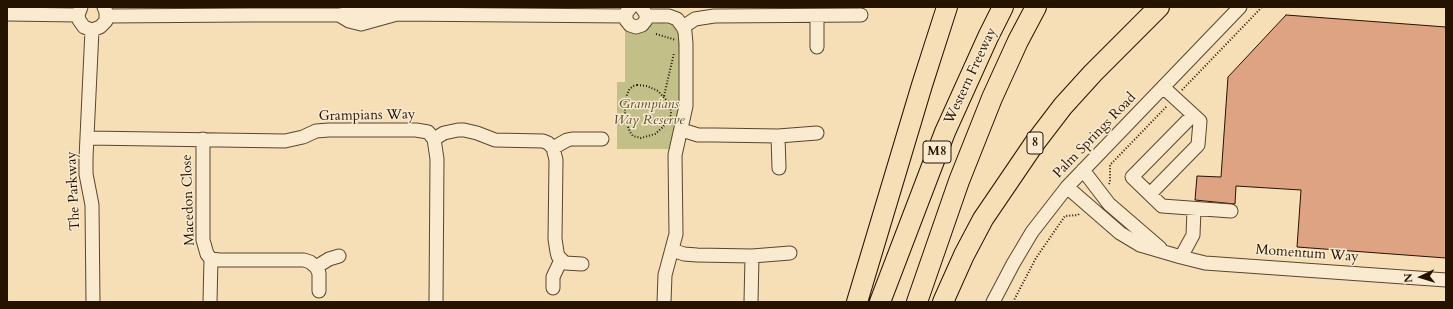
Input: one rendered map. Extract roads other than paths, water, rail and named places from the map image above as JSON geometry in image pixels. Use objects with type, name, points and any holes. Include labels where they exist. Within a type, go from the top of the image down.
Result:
[{"type":"highway","points":[[857,302],[947,7]]},
{"type":"highway","name":"Western Freeway","points":[[880,302],[945,132],[1003,7]]},
{"type":"highway","name":"Western Freeway","points":[[917,302],[958,181],[992,98],[1018,41],[1036,7]]},
{"type":"highway","name":"8","points":[[943,302],[964,255],[983,220],[1034,144],[1063,106],[1159,7]]},
{"type":"street","points":[[7,14],[80,11],[81,24],[92,30],[97,29],[104,24],[105,12],[249,11],[340,15],[356,14],[376,7],[390,9],[397,14],[628,12],[630,25],[636,27],[642,25],[644,12],[677,19],[685,32],[686,99],[682,130],[675,155],[676,228],[665,275],[664,302]]},
{"type":"street","name":"Palm Springs Road","points":[[993,302],[1032,232],[1067,187],[1240,7]]},
{"type":"street","points":[[683,27],[695,19],[702,17],[756,12],[817,16],[861,15]]},
{"type":"street","points":[[817,16],[817,47]]},
{"type":"street","name":"The Parkway","points":[[92,30],[86,174],[92,205],[93,302]]},
{"type":"street","points":[[1150,194],[1198,145],[1200,121],[1163,87]]},
{"type":"street","points":[[1193,114],[1132,177],[1162,206],[1231,211]]},
{"type":"street","name":"Grampians Way","points":[[88,138],[285,141],[303,137],[316,131],[416,130],[428,132],[434,139]]},
{"type":"street","points":[[436,302],[437,159],[434,139],[444,133],[464,130],[495,140],[543,141],[548,143],[553,148],[556,160],[556,247],[558,256],[565,263],[582,264]]},
{"type":"street","points":[[682,130],[698,135],[778,136],[817,133]]},
{"type":"street","points":[[778,136],[779,168]]},
{"type":"street","name":"Macedon Close","points":[[203,139],[203,240],[207,254],[211,259],[210,302]]},
{"type":"street","points":[[553,148],[567,140],[572,139],[602,139]]},
{"type":"street","name":"Momentum Way","points":[[1083,170],[1109,204],[1130,224],[1166,253]]},
{"type":"street","name":"Momentum Way","points":[[1067,187],[1127,237],[1140,245],[1205,263],[1446,280]]},
{"type":"street","points":[[1181,257],[1192,235],[1194,209]]},
{"type":"street","points":[[672,250],[690,254],[752,256],[790,253]]},
{"type":"street","points":[[319,291],[319,273],[316,267],[329,259],[340,256]]},
{"type":"street","points":[[751,302],[752,256]]},
{"type":"street","name":"Macedon Close","points":[[211,259],[304,260],[310,262],[316,267]]},
{"type":"street","points":[[553,288],[553,277],[561,260]]},
{"type":"park label","name":"Grampians Way Reserve","points":[[649,114]]}]
